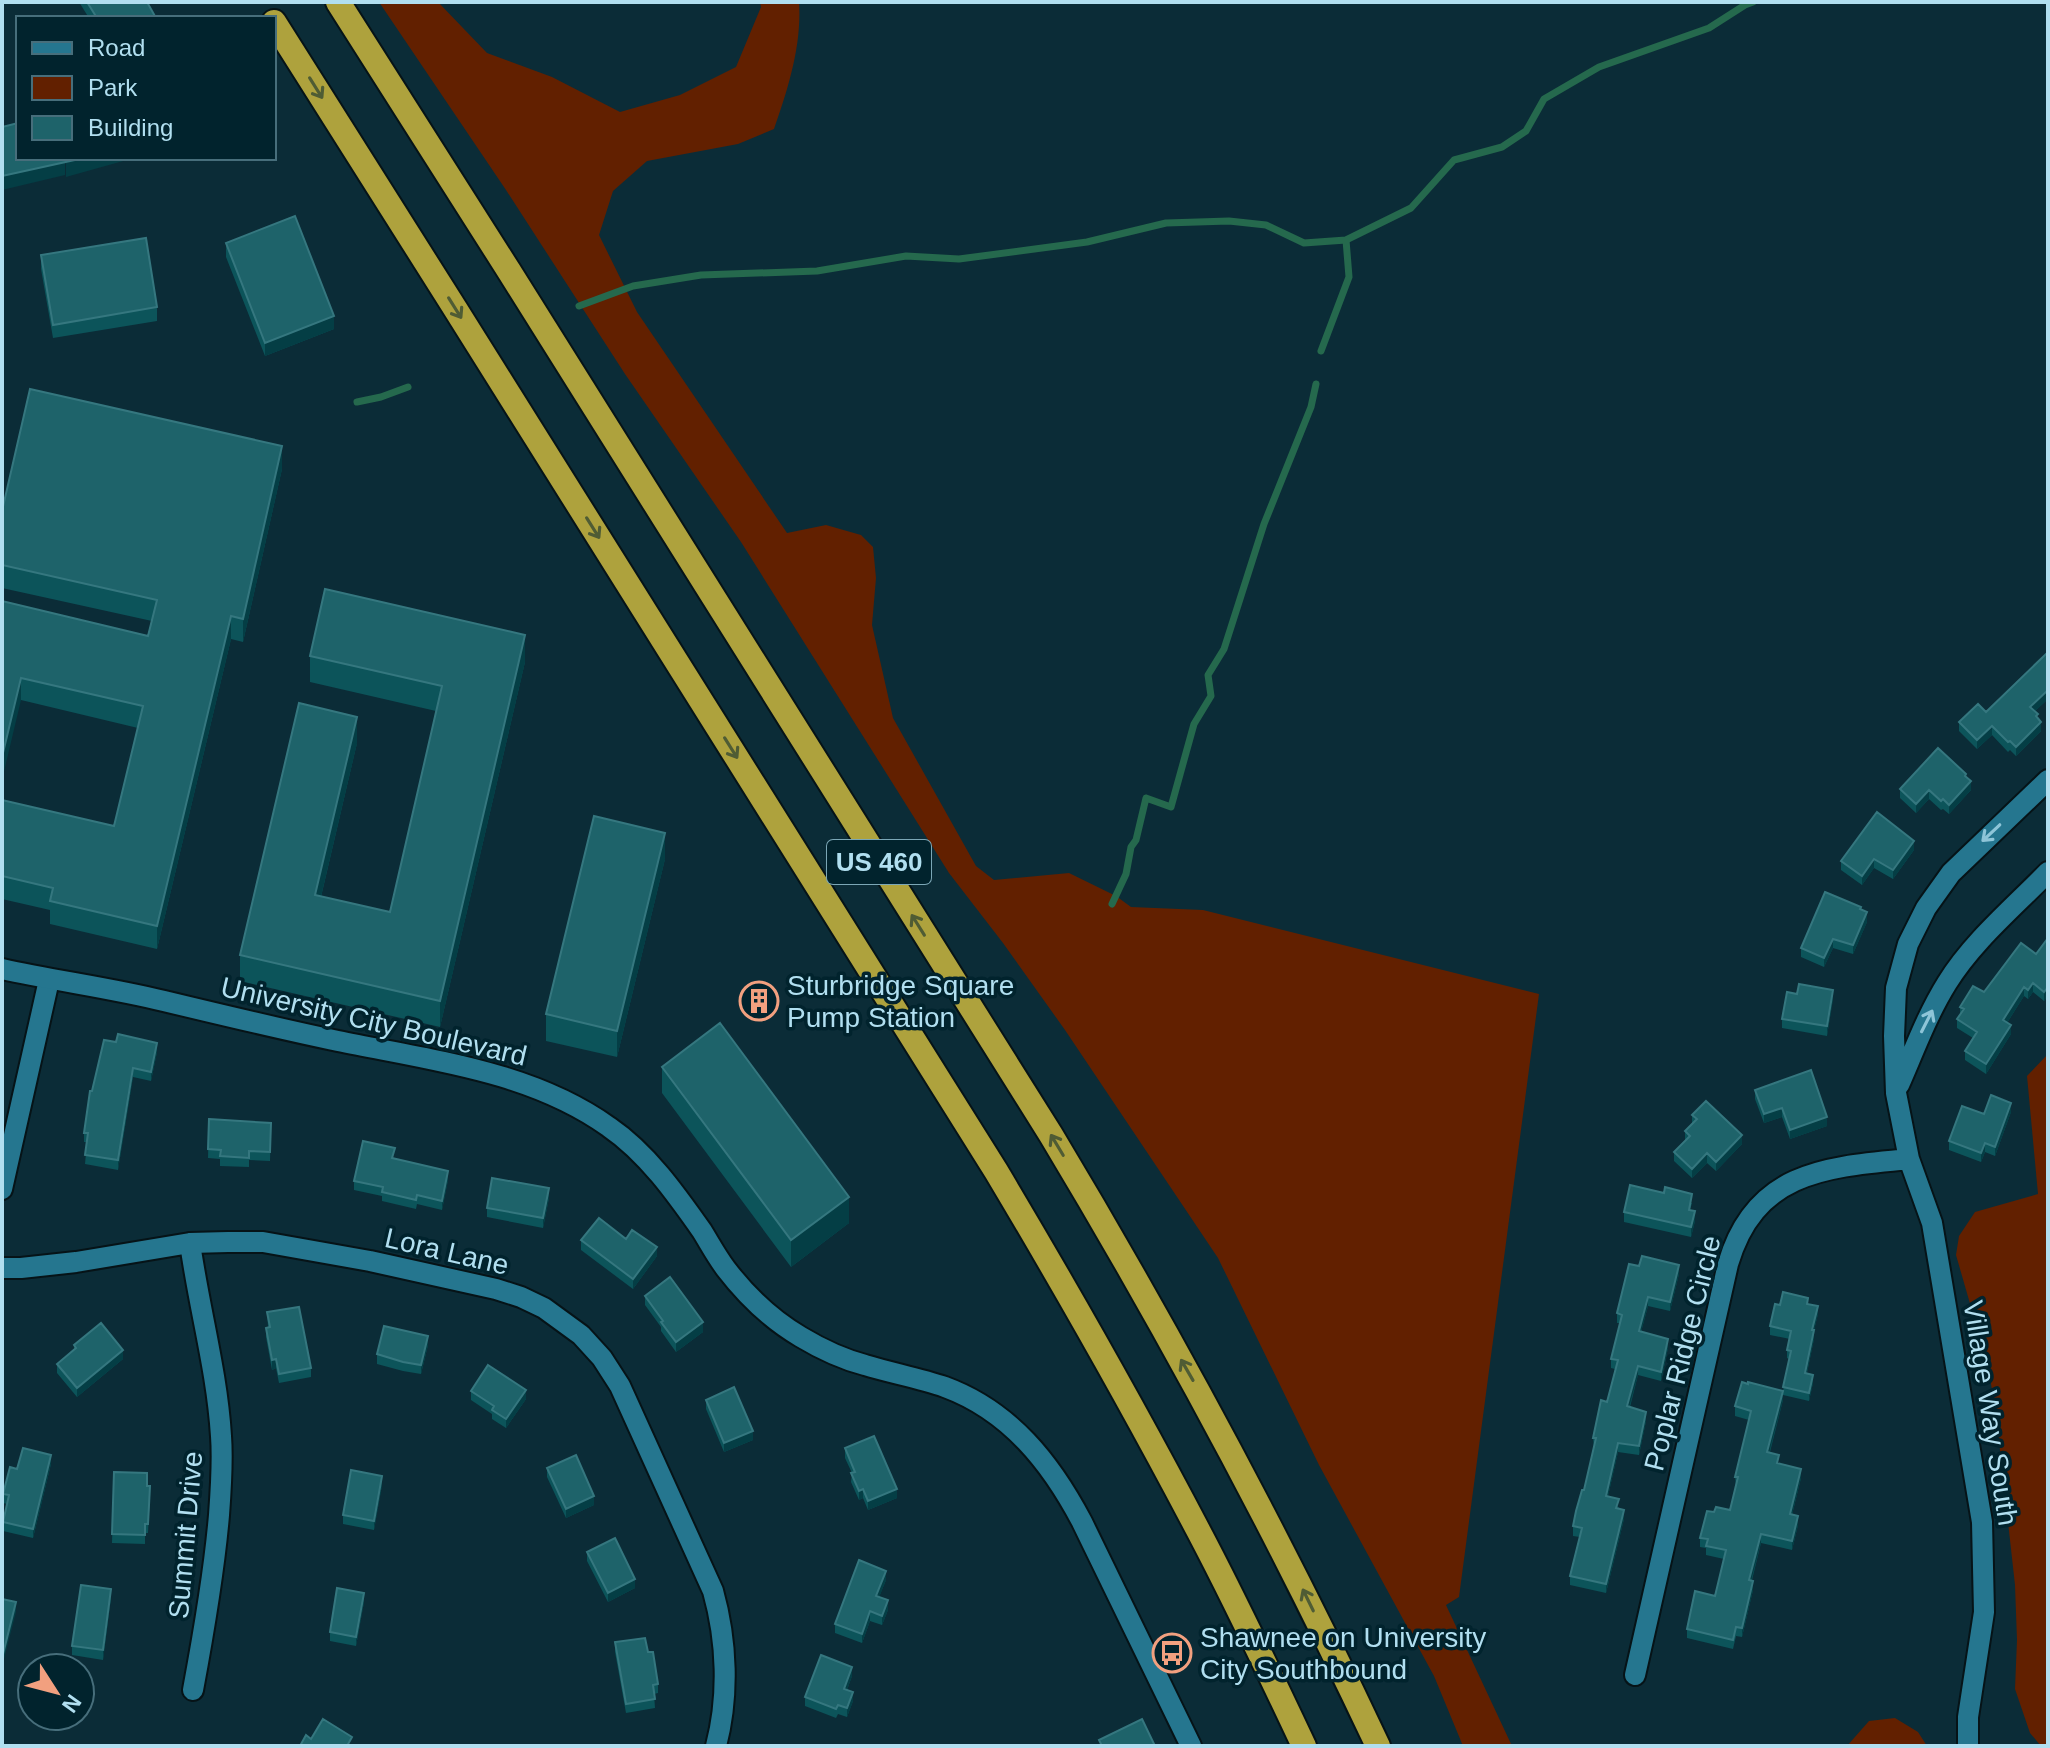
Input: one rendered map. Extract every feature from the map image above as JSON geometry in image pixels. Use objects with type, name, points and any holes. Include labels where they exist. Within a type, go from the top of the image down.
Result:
[{"type":"highway","name":"US 460","points":[[338,2],[1101,1218],[1251,1487],[1378,1746]]},
{"type":"highway","name":"US 460","points":[[276,25],[996,1171],[1124,1391],[1201,1535],[1304,1746]]},
{"type":"street","name":"Village Way South","points":[[1968,1746],[1968,1717],[1984,1612],[1982,1522],[1932,1223],[1909,1159],[1896,1093],[1896,988],[1908,944],[1926,908],[1951,873],[2048,780]]},
{"type":"street","points":[[1896,1093],[1924,1026],[1947,983],[1972,950],[2048,872]]},
{"type":"street","name":"University City Boulevard","points":[[2,969],[487,1072],[537,1087],[609,1126],[653,1167],[726,1269],[775,1319],[813,1344],[842,1358],[960,1394],[997,1416],[1035,1449],[1066,1490],[1191,1746]]},
{"type":"street","points":[[2,1189],[49,980]]},
{"type":"street","name":"Poplar Ridge Circle","points":[[1635,1675],[1725,1279],[1733,1247],[1741,1231],[1769,1198],[1790,1182],[1830,1168],[1909,1159]]},
{"type":"street","name":"Lora Lane","points":[[2,1268],[76,1262],[190,1243],[263,1242],[370,1261],[496,1289],[544,1308],[581,1335],[602,1358],[620,1386],[713,1591],[719,1611],[724,1681],[716,1746]]},
{"type":"street","name":"Summit Drive","points":[[190,1243],[216,1392],[222,1466],[215,1565],[193,1690]]},
{"type":"green space","points":[[379,2],[438,2],[487,53],[552,77],[620,112],[680,95],[736,67],[761,7],[760,2],[799,2],[796,51],[774,129],[738,144],[647,161],[613,191],[599,235],[637,312],[787,533],[826,525],[861,535],[873,547],[876,578],[872,625],[893,718],[976,866],[994,880],[1069,873],[1116,896],[1131,907],[1203,910],[1539,994],[1459,1597],[1446,1605],[1512,1746],[1463,1746],[1434,1676],[1319,1465],[1218,1258],[1065,1030],[949,873],[741,542],[625,374]]},
{"type":"green space","points":[[2048,1054],[2048,1746],[2041,1746],[2030,1733],[2015,1689],[2015,1585],[1996,1414],[1988,1366],[1956,1255],[1959,1236],[1975,1212],[2038,1194],[2027,1076]]},
{"type":"green space","points":[[1895,1718],[1918,1732],[1927,1746],[1847,1746],[1869,1721]]},
{"type":"building","points":[[87,2],[147,2],[155,16],[96,16]]},
{"type":"building","points":[[16,124],[16,160],[75,160],[2,176],[2,127]]},
{"type":"building","points":[[295,216],[334,316],[265,343],[226,243]]},
{"type":"building","points":[[146,238],[157,307],[53,325],[41,255]]},
{"type":"building","points":[[30,389],[282,446],[243,619],[231,616],[157,926],[50,901],[53,888],[2,876],[2,800],[114,826],[143,706],[21,678],[2,757],[2,601],[148,636],[157,600],[2,565],[2,511]]},
{"type":"building","points":[[325,589],[525,635],[440,1001],[240,955],[299,703],[357,717],[315,895],[390,912],[442,686],[310,656]]},
{"type":"building","points":[[2048,652],[2048,690],[2030,707],[2041,722],[2016,747],[1992,726],[1977,740],[1959,722],[1978,704],[1986,712]]},
{"type":"building","points":[[1938,748],[1971,781],[1949,805],[1929,790],[1916,804],[1900,789]]},
{"type":"building","points":[[1877,812],[1914,841],[1893,870],[1874,859],[1862,876],[1841,861]]},
{"type":"building","points":[[594,816],[665,833],[617,1031],[546,1014]]},
{"type":"building","points":[[1825,892],[1867,912],[1853,945],[1833,939],[1824,958],[1801,948]]},
{"type":"building","points":[[2048,938],[2048,987],[2044,992],[2033,983],[2028,990],[2024,987],[2003,1020],[2011,1025],[1986,1064],[1965,1051],[1977,1032],[1957,1019],[1964,1009],[1960,1007],[1973,986],[1984,992],[2021,943],[2036,954]]},
{"type":"building","points":[[1799,984],[1833,990],[1827,1026],[1782,1019],[1787,992],[1797,994]]},
{"type":"building","points":[[720,1023],[849,1197],[791,1240],[662,1067]]},
{"type":"building","points":[[118,1034],[157,1043],[151,1072],[133,1068],[118,1160],[85,1155],[88,1133],[84,1133],[90,1091],[104,1040],[116,1042]]},
{"type":"building","points":[[1811,1070],[1827,1117],[1790,1130],[1782,1108],[1764,1114],[1755,1090]]},
{"type":"building","points":[[1991,1095],[2011,1103],[1995,1147],[1985,1143],[1981,1153],[1949,1141],[1962,1106],[1984,1114]]},
{"type":"building","points":[[1706,1101],[1742,1135],[1716,1162],[1707,1153],[1692,1169],[1674,1152],[1690,1136],[1685,1131],[1697,1119],[1692,1115]]},
{"type":"building","points":[[209,1119],[271,1123],[270,1152],[249,1151],[249,1158],[220,1156],[221,1150],[208,1149]]},
{"type":"building","points":[[363,1141],[395,1148],[392,1158],[448,1171],[442,1201],[417,1195],[416,1200],[382,1192],[383,1187],[354,1181]]},
{"type":"building","points":[[492,1178],[549,1188],[543,1218],[487,1208]]},
{"type":"building","points":[[1630,1185],[1664,1193],[1665,1187],[1692,1194],[1689,1210],[1695,1211],[1691,1227],[1624,1212]]},
{"type":"building","points":[[599,1218],[626,1239],[632,1230],[657,1247],[633,1279],[581,1240]]},
{"type":"building","points":[[1642,1256],[1679,1265],[1670,1302],[1648,1297],[1639,1331],[1668,1339],[1661,1372],[1638,1366],[1627,1406],[1646,1412],[1639,1446],[1618,1443],[1606,1496],[1619,1499],[1616,1508],[1624,1510],[1606,1584],[1570,1576],[1582,1528],[1573,1526],[1596,1438],[1593,1438],[1601,1400],[1607,1402],[1618,1360],[1611,1359],[1622,1315],[1617,1313],[1629,1264],[1639,1266]]},
{"type":"building","points":[[670,1277],[703,1322],[676,1342],[645,1296]]},
{"type":"building","points":[[1783,1292],[1808,1298],[1807,1304],[1818,1306],[1805,1373],[1813,1375],[1809,1393],[1783,1387],[1791,1351],[1787,1350],[1791,1331],[1770,1326],[1775,1304],[1780,1305]]},
{"type":"building","points":[[299,1307],[311,1368],[279,1374],[276,1359],[272,1360],[266,1328],[270,1327],[267,1312]]},
{"type":"building","points":[[101,1323],[123,1350],[77,1388],[57,1364]]},
{"type":"building","points":[[384,1326],[428,1336],[421,1365],[377,1354]]},
{"type":"building","points":[[488,1365],[526,1390],[506,1419],[492,1410],[494,1406],[471,1391]]},
{"type":"building","points":[[1742,1382],[1783,1391],[1767,1452],[1779,1455],[1777,1463],[1801,1469],[1790,1514],[1798,1516],[1792,1541],[1761,1534],[1749,1580],[1753,1581],[1742,1628],[1736,1627],[1733,1640],[1687,1629],[1695,1591],[1715,1596],[1726,1550],[1706,1546],[1708,1539],[1700,1538],[1707,1511],[1714,1512],[1716,1507],[1730,1510],[1751,1411],[1735,1406]]},
{"type":"building","points":[[734,1387],[753,1431],[724,1443],[706,1400]]},
{"type":"building","points":[[874,1436],[897,1489],[868,1501],[863,1489],[859,1491],[851,1473],[855,1472],[845,1448]]},
{"type":"building","points":[[23,1448],[51,1455],[33,1529],[3,1522],[9,1495],[3,1494],[10,1467],[17,1469]]},
{"type":"building","points":[[576,1455],[594,1496],[566,1509],[547,1468]]},
{"type":"building","points":[[351,1470],[382,1476],[374,1521],[343,1515]]},
{"type":"building","points":[[114,1472],[147,1473],[147,1486],[150,1486],[145,1535],[112,1534]]},
{"type":"building","points":[[615,1538],[635,1579],[608,1593],[587,1552]]},
{"type":"building","points":[[859,1560],[886,1571],[876,1596],[888,1600],[882,1616],[870,1611],[862,1634],[835,1624]]},
{"type":"building","points":[[81,1585],[111,1589],[103,1650],[72,1646]]},
{"type":"building","points":[[337,1588],[364,1593],[356,1637],[330,1632]]},
{"type":"building","points":[[2,1599],[16,1602],[2,1658]]},
{"type":"building","points":[[645,1638],[648,1652],[653,1652],[658,1684],[653,1685],[655,1699],[626,1704],[615,1642]]},
{"type":"building","points":[[821,1655],[852,1667],[844,1689],[853,1692],[847,1708],[838,1705],[836,1709],[805,1697]]},
{"type":"building","points":[[323,1719],[352,1737],[347,1746],[300,1746],[306,1735],[311,1739]]},
{"type":"building","points":[[1142,1719],[1155,1746],[1102,1746],[1099,1740]]},
{"type":"waterway","points":[[579,306],[633,286],[701,275],[817,271],[906,256],[959,259],[1087,242],[1166,223],[1229,221],[1266,225],[1304,243],[1346,240],[1411,208],[1454,160],[1502,147],[1526,131],[1544,99],[1599,67],[1709,28],[1753,2]]},
{"type":"waterway","points":[[1321,351],[1349,277],[1346,240]]},
{"type":"waterway","points":[[1112,904],[1126,874],[1146,798],[1171,807],[1194,724],[1211,696],[1208,675],[1224,649],[1264,524],[1311,407],[1316,384]]},
{"type":"waterway","points":[[357,402],[408,387]]},
{"type":"place","name":"Sturbridge Square Pump Station","points":[[759,1001]]},
{"type":"place","name":"Shawnee on University City Southbound","points":[[1172,1653]]}]
